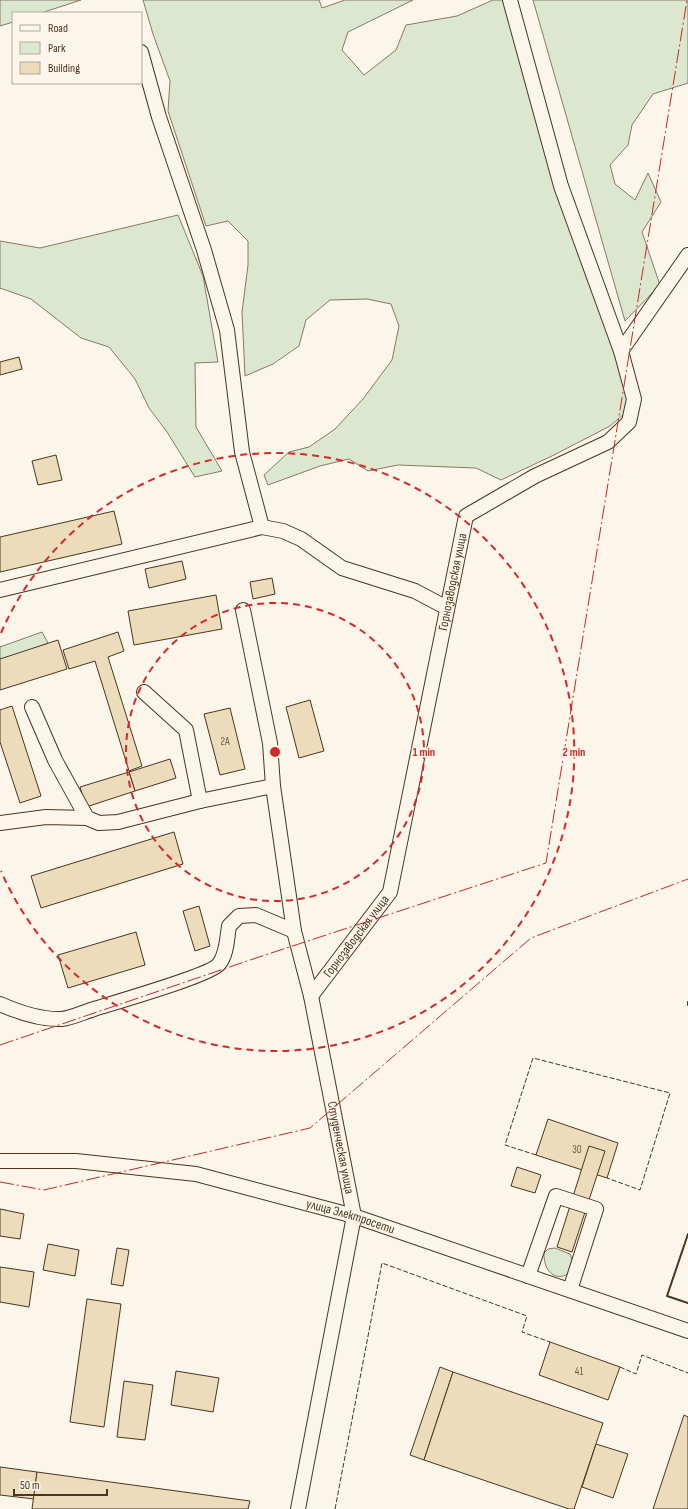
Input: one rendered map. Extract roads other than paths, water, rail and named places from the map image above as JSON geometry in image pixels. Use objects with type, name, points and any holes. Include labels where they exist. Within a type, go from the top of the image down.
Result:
[{"type":"street","name":"Горнозаводская улица","points":[[311,996],[390,892],[466,516],[535,476],[608,442],[629,422],[634,399],[621,351],[561,186],[510,0]]},
{"type":"street","points":[[142,56],[159,118],[204,250],[227,330],[242,452],[262,527]]},
{"type":"street","points":[[621,351],[688,255]]},
{"type":"street","points":[[0,590],[262,527],[283,531],[301,539],[342,568],[415,591],[447,608]]},
{"type":"street","name":"Студенческая улица","points":[[243,610],[270,743],[273,786],[294,931],[311,996],[354,1216],[298,1509]]},
{"type":"street","points":[[144,692],[186,730],[200,801]]},
{"type":"street","points":[[32,707],[55,760],[87,818]]},
{"type":"street","points":[[0,823],[46,817],[87,818],[100,823],[118,822],[200,801],[273,786]]},
{"type":"street","points":[[0,1004],[15,1011],[62,1019],[159,989],[211,970],[219,965],[226,950],[229,926],[239,916],[256,915],[294,931]]},
{"type":"street","name":"улица Электросети","points":[[0,1161],[76,1161],[196,1174],[354,1216],[688,1331]]},
{"type":"street","points":[[528,1276],[556,1196],[596,1210],[570,1290]]}]
